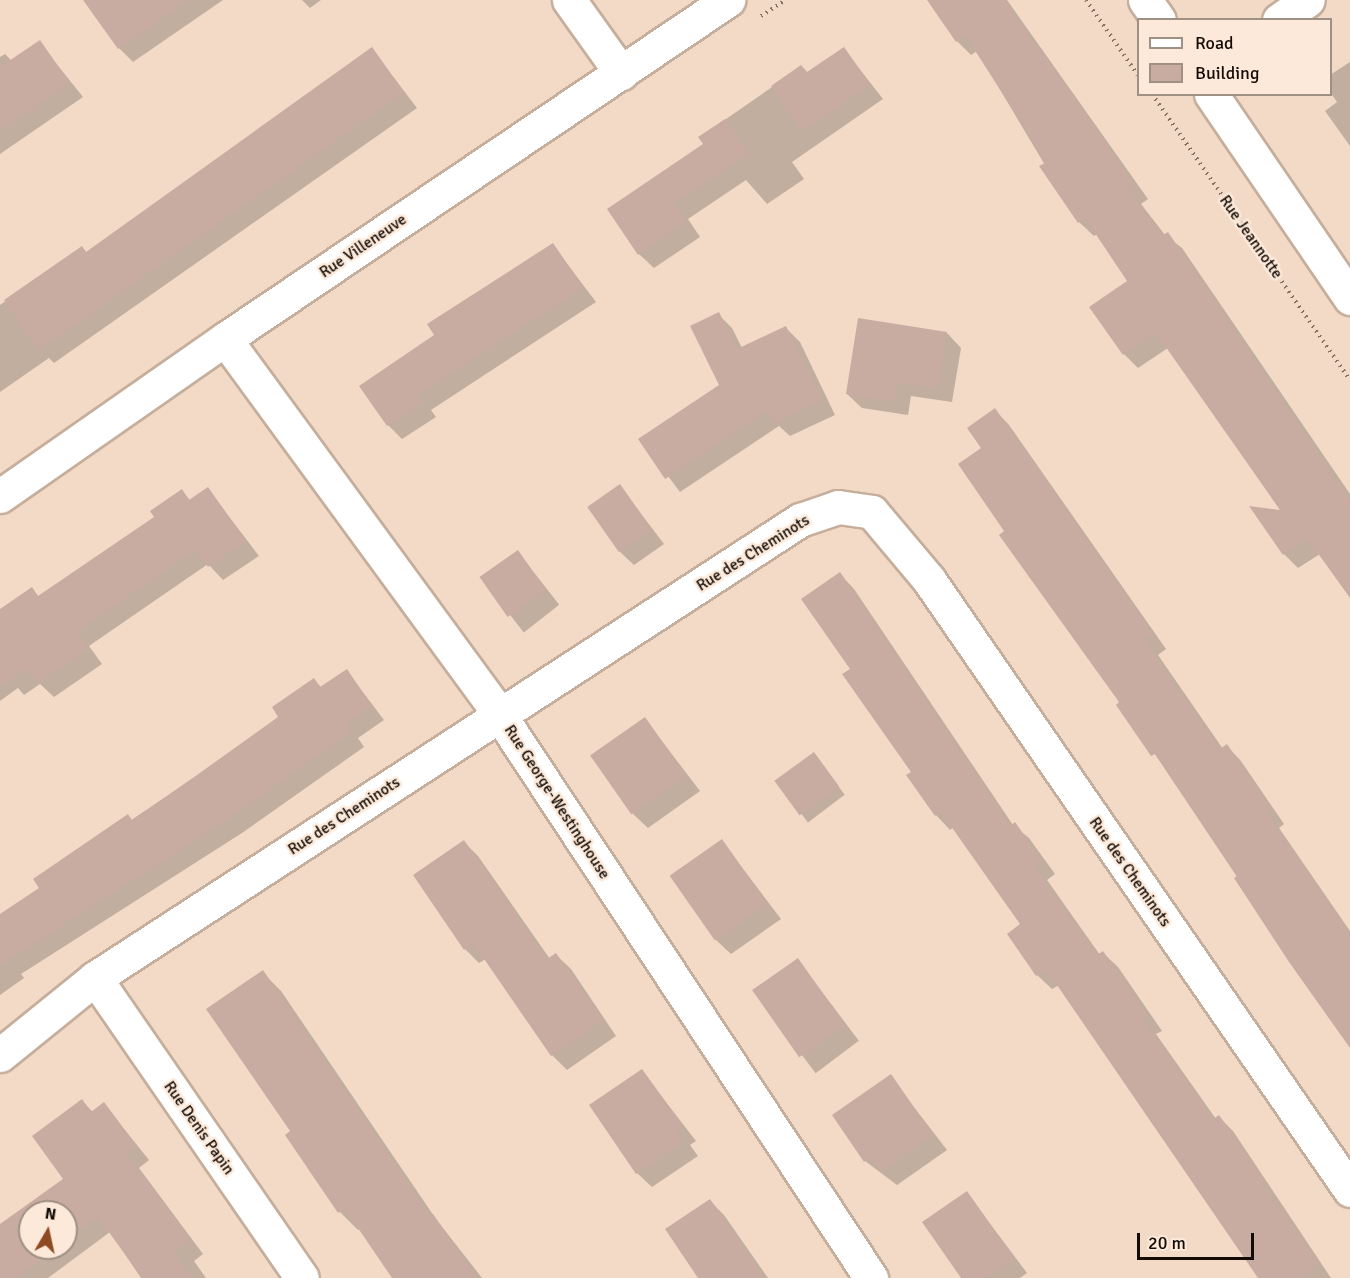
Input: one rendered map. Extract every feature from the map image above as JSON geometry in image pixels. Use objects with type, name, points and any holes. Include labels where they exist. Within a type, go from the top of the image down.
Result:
[{"type":"street","points":[[569,0],[621,73]]},
{"type":"street","name":"Rue Villeneuve","points":[[0,496],[225,339],[728,0]]},
{"type":"street","points":[[1145,0],[1158,18]]},
{"type":"street","points":[[1282,18],[1308,0]]},
{"type":"street","points":[[1212,96],[1350,298]]},
{"type":"street","name":"Rue George-Westinghouse","points":[[225,339],[499,714],[871,1278]]},
{"type":"street","name":"Rue des Cheminots","points":[[95,978],[800,520],[838,507],[872,512],[929,580],[1350,1191]]},
{"type":"street","points":[[0,1055],[95,978]]},
{"type":"street","name":"Rue Denis Papin","points":[[95,978],[302,1278]]},
{"type":"path","points":[[1086,0],[1137,74]]},
{"type":"path","name":"Rue Jeannotte","points":[[1153,96],[1350,380]]},
{"type":"building","points":[[83,0],[188,0],[118,49]]},
{"type":"building","points":[[927,0],[1004,0],[1096,128],[1134,185],[1128,189],[1163,235],[1168,232],[1350,501],[1350,598],[1307,538],[1283,555],[1249,506],[1280,510],[1156,333],[1123,355],[1089,307],[1127,281],[1085,218],[1078,223],[1039,166],[1045,163],[1035,144],[965,35],[956,42]]},
{"type":"building","points":[[40,40],[69,82],[0,131],[0,67]]},
{"type":"building","points":[[372,47],[404,92],[39,350],[4,300],[82,246],[86,252]]},
{"type":"building","points":[[844,47],[870,84],[802,131],[771,86],[801,65],[807,72]]},
{"type":"building","points":[[725,119],[750,153],[674,204],[686,222],[638,255],[607,209],[703,144],[698,137]]},
{"type":"building","points":[[553,243],[583,287],[418,395],[422,402],[387,426],[359,386],[434,335],[427,324]]},
{"type":"building","points":[[719,312],[737,349],[786,326],[822,401],[775,423],[768,410],[665,479],[638,439],[719,385],[690,326]]},
{"type":"building","points":[[858,318],[947,332],[938,389],[897,382],[894,401],[846,394]]},
{"type":"building","points":[[995,408],[1153,634],[1144,640],[1220,749],[1227,744],[1271,809],[1266,813],[1350,932],[1350,1048],[1289,962],[1234,878],[1237,876],[1155,754],[1151,756],[1116,705],[1119,702],[999,535],[1004,531],[958,464],[981,448],[967,428]]},
{"type":"building","points":[[620,484],[652,529],[619,552],[587,507]]},
{"type":"building","points":[[208,487],[246,541],[208,567],[196,549],[76,632],[88,649],[38,683],[27,668],[0,687],[0,609],[32,587],[38,596],[154,517],[150,511],[182,489],[189,500]]},
{"type":"building","points":[[518,550],[546,590],[508,617],[479,577]]},
{"type":"building","points":[[840,572],[1010,826],[1015,822],[1041,859],[1033,865],[1097,955],[1103,951],[1148,1016],[1143,1019],[1213,1119],[1219,1115],[1265,1180],[1262,1182],[1318,1264],[1297,1278],[1258,1278],[1046,969],[1036,976],[1007,934],[1020,924],[941,812],[935,816],[906,775],[911,772],[842,674],[850,669],[801,599]]},
{"type":"building","points":[[347,669],[371,705],[345,723],[351,731],[228,819],[0,965],[0,914],[39,888],[33,879],[128,814],[132,820],[197,775],[278,717],[272,707],[314,678],[320,687]]},
{"type":"building","points":[[645,717],[686,776],[631,814],[590,755]]},
{"type":"building","points":[[814,752],[839,787],[800,816],[774,781]]},
{"type":"building","points":[[722,839],[767,904],[715,940],[670,876]]},
{"type":"building","points":[[464,840],[547,959],[556,953],[603,1020],[551,1056],[473,943],[464,950],[413,875]]},
{"type":"building","points":[[798,958],[845,1025],[799,1057],[752,990]]},
{"type":"building","points":[[263,970],[430,1216],[433,1214],[477,1278],[392,1278],[345,1209],[338,1213],[285,1135],[290,1131],[206,1009]]},
{"type":"building","points":[[642,1069],[683,1126],[676,1130],[684,1141],[636,1174],[589,1105]]},
{"type":"building","points":[[891,1074],[933,1135],[881,1171],[871,1157],[864,1162],[832,1115]]},
{"type":"building","points":[[82,1099],[91,1112],[104,1102],[136,1145],[126,1153],[190,1239],[173,1252],[193,1278],[142,1278],[98,1217],[78,1231],[78,1200],[34,1200],[63,1179],[32,1136]]},
{"type":"building","points":[[967,1191],[1014,1258],[985,1278],[961,1278],[922,1222]]},
{"type":"building","points":[[710,1199],[765,1278],[698,1278],[665,1229]]},
{"type":"building","points":[[18,1211],[18,1260],[40,1260],[15,1278],[0,1278],[0,1224]]}]
